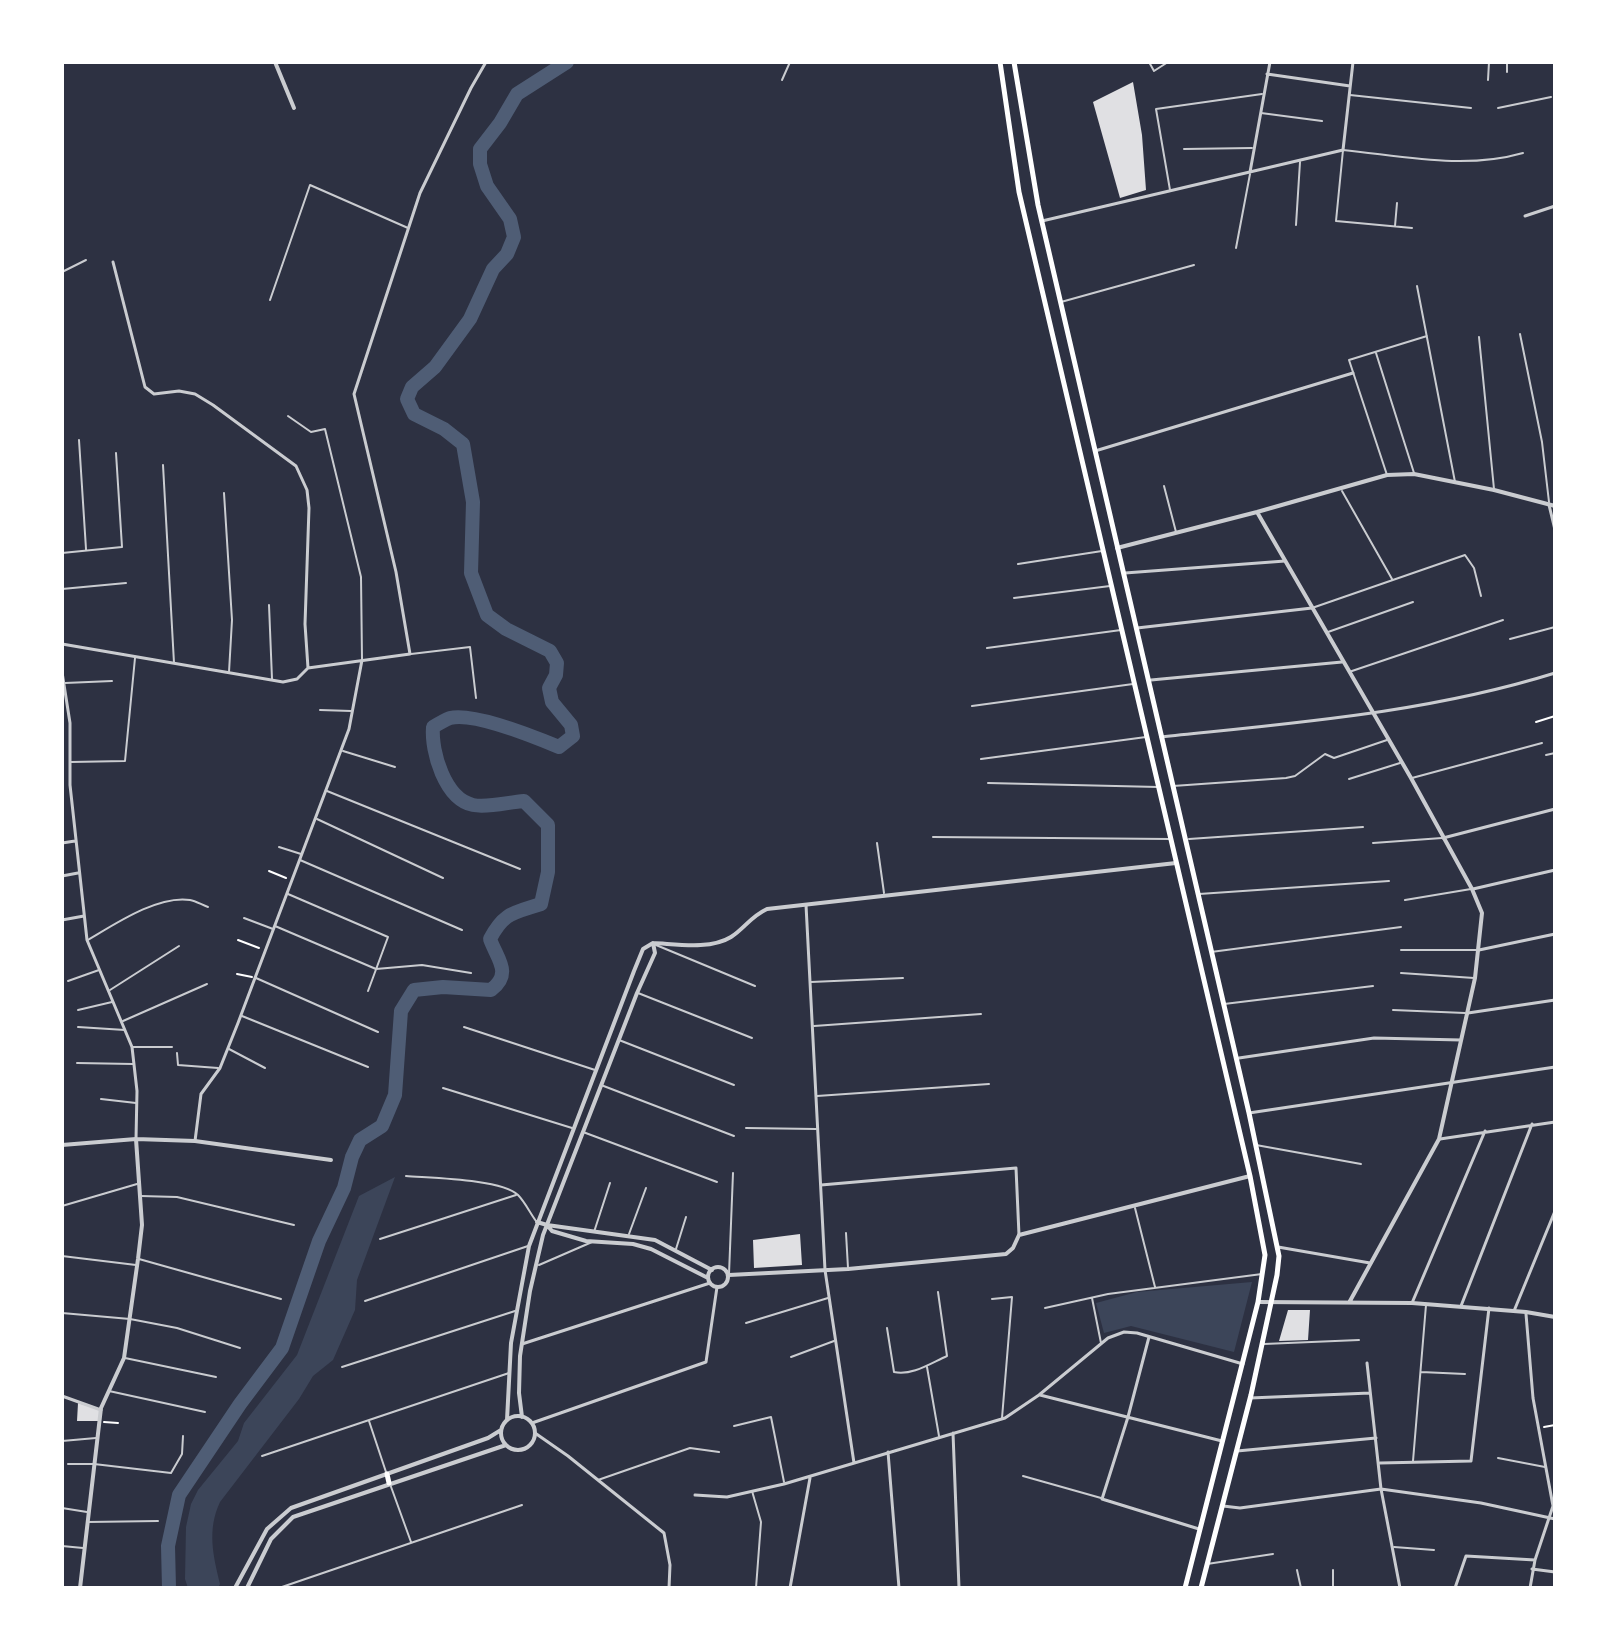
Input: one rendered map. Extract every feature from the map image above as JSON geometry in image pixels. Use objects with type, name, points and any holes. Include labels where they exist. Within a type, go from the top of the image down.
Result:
[{"type":"main road","points":[[1000,62],[1019,192],[1250,1176],[1265,1255],[1258,1302],[1185,1588]]},
{"type":"main road","points":[[1014,62],[1042,221],[1060,302],[1278,1247],[1275,1291],[1201,1588]]},
{"type":"main road","points":[[1116,602],[1129,600]]},
{"type":"main road","points":[[387,1474],[389,1483]]},
{"type":"street","points":[[275,62],[294,108]]},
{"type":"street","points":[[62,644],[291,681],[308,668],[410,654],[396,572],[354,394],[420,193],[486,62]]},
{"type":"street","points":[[1250,172],[1270,62]]},
{"type":"street","points":[[1042,221],[1343,150],[1353,62]]},
{"type":"street","points":[[1267,74],[1350,86]]},
{"type":"street","points":[[1525,216],[1555,206]]},
{"type":"street","points":[[113,262],[145,387],[154,394],[179,391],[195,394],[296,466],[307,490],[305,624],[308,668]]},
{"type":"street","points":[[1095,451],[1353,373]]},
{"type":"street","points":[[1117,548],[1387,475],[1414,474],[1494,490],[1552,506],[1555,530]]},
{"type":"street","points":[[1257,512],[1411,778],[1482,913],[1475,978],[1439,1139],[1350,1301]]},
{"type":"street","points":[[1123,573],[1285,561]]},
{"type":"street","points":[[1136,628],[1312,608]]},
{"type":"street","points":[[195,1141],[201,1094],[220,1068],[341,751],[354,712],[362,660]]},
{"type":"street","points":[[1148,680],[1342,662]]},
{"type":"street","points":[[62,672],[70,723],[71,796],[87,940],[132,1047],[142,1225],[124,1358],[101,1410],[80,1588]]},
{"type":"street","points":[[1161,737],[1372,714],[1524,683],[1555,673]]},
{"type":"street","points":[[1443,838],[1555,809]]},
{"type":"street","points":[[62,843],[75,841]]},
{"type":"street","points":[[235,1588],[260,1540],[279,1516],[304,1503],[488,1438],[501,1430],[507,1420],[516,1310],[529,1246],[643,949],[653,943],[712,944],[731,937],[751,917],[767,909],[1177,863]]},
{"type":"street","points":[[1472,889],[1555,870]]},
{"type":"street","points":[[62,876],[78,873]]},
{"type":"street","points":[[806,905],[825,1270],[854,1463]]},
{"type":"street","points":[[62,920],[84,916]]},
{"type":"street","points":[[1479,950],[1555,934]]},
{"type":"street","points":[[522,1417],[519,1393],[522,1344],[547,1225],[655,953],[653,943]]},
{"type":"street","points":[[1466,1013],[1555,1000]]},
{"type":"street","points":[[1236,1059],[1374,1038],[1461,1040]]},
{"type":"street","points":[[1249,1113],[1453,1085],[1555,1067]]},
{"type":"street","points":[[596,1070],[605,1073]]},
{"type":"street","points":[[1439,1139],[1555,1122]]},
{"type":"street","points":[[1461,1306],[1532,1124]]},
{"type":"street","points":[[573,1128],[582,1131]]},
{"type":"street","points":[[1412,1303],[1485,1131]]},
{"type":"street","points":[[62,1145],[136,1139],[195,1141],[331,1160]]},
{"type":"street","points":[[729,1275],[848,1269],[1006,1254],[1019,1235],[1016,1168],[821,1185]]},
{"type":"street","points":[[1019,1235],[1250,1176]]},
{"type":"street","points":[[1514,1311],[1555,1211]]},
{"type":"street","points":[[537,1222],[655,1240],[712,1270],[723,1268],[729,1275],[728,1282],[717,1287]]},
{"type":"street","points":[[547,1225],[552,1231],[593,1242],[651,1249],[717,1287]]},
{"type":"street","points":[[593,1242],[594,1233]]},
{"type":"street","points":[[626,1244],[629,1235]]},
{"type":"street","points":[[1278,1247],[1370,1263]]},
{"type":"street","points":[[709,1280],[712,1270]]},
{"type":"street","points":[[522,1344],[709,1280]]},
{"type":"street","points":[[532,1423],[706,1362],[717,1287]]},
{"type":"street","points":[[1275,1291],[1285,1303]]},
{"type":"street","points":[[1258,1302],[1412,1303],[1489,1308],[1555,1317]]},
{"type":"street","points":[[1380,1463],[1471,1461],[1489,1308]]},
{"type":"street","points":[[516,1310],[527,1312]]},
{"type":"street","points":[[1526,1312],[1533,1398],[1553,1506],[1532,1569],[1530,1588]]},
{"type":"street","points":[[695,1495],[727,1497],[784,1484],[1001,1419],[1039,1395],[1101,1344],[1124,1332],[1243,1364]]},
{"type":"street","points":[[1149,1337],[1102,1499],[1199,1529]]},
{"type":"street","points":[[1367,1363],[1381,1489],[1400,1588]]},
{"type":"street","points":[[1250,1398],[1370,1393]]},
{"type":"street","points":[[1039,1395],[1222,1441]]},
{"type":"street","points":[[62,1396],[101,1410]]},
{"type":"street","points":[[507,1420],[522,1417],[532,1423],[535,1433],[557,1447],[664,1533],[670,1565],[669,1588]]},
{"type":"street","points":[[501,1430],[506,1445]]},
{"type":"street","points":[[247,1588],[266,1547],[293,1517],[506,1445],[516,1450],[527,1447],[535,1433]]},
{"type":"street","points":[[953,1433],[959,1588]]},
{"type":"street","points":[[1237,1451],[1376,1438]]},
{"type":"street","points":[[888,1451],[899,1588]]},
{"type":"street","points":[[790,1588],[811,1476]]},
{"type":"street","points":[[1223,1506],[1240,1508],[1381,1489],[1475,1502],[1555,1519]]},
{"type":"street","points":[[1455,1588],[1466,1556],[1535,1560]]},
{"type":"street","points":[[1532,1569],[1555,1572]]},
{"type":"lane","points":[[782,80],[790,62]]},
{"type":"lane","points":[[1149,62],[1154,71],[1168,62]]},
{"type":"lane","points":[[1488,80],[1489,62]]},
{"type":"lane","points":[[1507,62],[1507,72]]},
{"type":"lane","points":[[1170,191],[1156,109],[1263,94]]},
{"type":"lane","points":[[1349,95],[1471,108]]},
{"type":"lane","points":[[1498,108],[1551,97]]},
{"type":"lane","points":[[1260,113],[1322,121]]},
{"type":"lane","points":[[1184,149],[1253,148]]},
{"type":"lane","points":[[1412,228],[1336,221],[1343,150],[1465,163],[1495,161],[1523,153]]},
{"type":"lane","points":[[1296,225],[1300,159]]},
{"type":"lane","points":[[1236,248],[1250,172]]},
{"type":"lane","points":[[270,300],[310,185],[409,228]]},
{"type":"lane","points":[[1395,227],[1397,203]]},
{"type":"lane","points":[[62,272],[86,260]]},
{"type":"lane","points":[[1060,302],[1194,265]]},
{"type":"lane","points":[[1417,286],[1455,484]]},
{"type":"lane","points":[[1520,334],[1552,506]]},
{"type":"lane","points":[[1387,475],[1349,360],[1427,336]]},
{"type":"lane","points":[[1479,337],[1494,490]]},
{"type":"lane","points":[[1376,353],[1414,474]]},
{"type":"lane","points":[[288,416],[311,432],[325,429],[361,577],[362,660]]},
{"type":"lane","points":[[79,440],[86,551]]},
{"type":"lane","points":[[62,553],[122,547],[116,453]]},
{"type":"lane","points":[[163,465],[174,664]]},
{"type":"lane","points":[[1164,486],[1176,533]]},
{"type":"lane","points":[[1340,488],[1392,580]]},
{"type":"lane","points":[[224,493],[232,620],[229,673]]},
{"type":"lane","points":[[1018,564],[1103,550]]},
{"type":"lane","points":[[1312,608],[1465,555],[1474,568],[1481,596]]},
{"type":"lane","points":[[62,589],[126,583]]},
{"type":"lane","points":[[1014,598],[1112,586]]},
{"type":"lane","points":[[1326,633],[1413,602]]},
{"type":"lane","points":[[269,605],[272,680]]},
{"type":"lane","points":[[1348,672],[1503,620]]},
{"type":"lane","points":[[1510,639],[1555,627]]},
{"type":"lane","points":[[987,648],[1122,630]]},
{"type":"lane","points":[[410,654],[470,647],[476,698]]},
{"type":"lane","points":[[70,762],[125,761],[135,657]]},
{"type":"lane","points":[[64,683],[112,681]]},
{"type":"lane","points":[[972,706],[1135,684]]},
{"type":"lane","points":[[320,710],[354,712]]},
{"type":"lane","points":[[981,759],[1147,736]]},
{"type":"lane","points":[[1172,787],[1286,778],[1295,776],[1325,754],[1334,758],[1388,739]]},
{"type":"lane","points":[[1411,778],[1542,743]]},
{"type":"lane","points":[[341,751],[395,767]]},
{"type":"lane","points":[[1546,755],[1555,753]]},
{"type":"lane","points":[[1349,779],[1401,763]]},
{"type":"lane","points":[[988,783],[1159,787]]},
{"type":"lane","points":[[326,790],[520,869]]},
{"type":"lane","points":[[62,797],[71,796]]},
{"type":"lane","points":[[315,818],[443,878]]},
{"type":"lane","points":[[1184,839],[1363,827]]},
{"type":"lane","points":[[933,837],[1171,839]]},
{"type":"lane","points":[[1373,843],[1443,838]]},
{"type":"lane","points":[[877,843],[884,895]]},
{"type":"lane","points":[[279,847],[301,854]]},
{"type":"lane","points":[[299,860],[462,930]]},
{"type":"lane","points":[[1197,894],[1389,881]]},
{"type":"lane","points":[[1405,900],[1472,889]]},
{"type":"lane","points":[[287,894],[388,937],[368,991]]},
{"type":"lane","points":[[87,940],[150,907],[189,900],[208,907]]},
{"type":"lane","points":[[244,918],[376,969],[422,965],[471,973]]},
{"type":"lane","points":[[1210,952],[1401,927]]},
{"type":"lane","points":[[653,943],[755,986]]},
{"type":"lane","points":[[109,991],[179,946]]},
{"type":"lane","points":[[1401,950],[1479,950]]},
{"type":"lane","points":[[68,981],[100,970]]},
{"type":"lane","points":[[1401,973],[1475,978]]},
{"type":"lane","points":[[255,978],[378,1032]]},
{"type":"lane","points":[[810,982],[903,978]]},
{"type":"lane","points":[[122,1021],[207,984]]},
{"type":"lane","points":[[1223,1004],[1373,986]]},
{"type":"lane","points":[[637,993],[752,1038]]},
{"type":"lane","points":[[78,1010],[114,1002]]},
{"type":"lane","points":[[1393,1010],[1466,1013]]},
{"type":"lane","points":[[812,1027],[981,1014]]},
{"type":"lane","points":[[241,1016],[368,1067]]},
{"type":"lane","points":[[78,1027],[126,1030]]},
{"type":"lane","points":[[464,1027],[596,1070]]},
{"type":"lane","points":[[618,1040],[734,1085]]},
{"type":"lane","points":[[132,1047],[172,1047]]},
{"type":"lane","points":[[228,1048],[265,1068]]},
{"type":"lane","points":[[177,1053],[178,1065],[220,1068]]},
{"type":"lane","points":[[77,1063],[134,1064]]},
{"type":"lane","points":[[816,1096],[989,1084]]},
{"type":"lane","points":[[601,1085],[734,1136]]},
{"type":"lane","points":[[443,1088],[573,1128]]},
{"type":"lane","points":[[101,1099],[136,1103]]},
{"type":"lane","points":[[746,1128],[818,1129]]},
{"type":"lane","points":[[582,1131],[717,1182]]},
{"type":"lane","points":[[1255,1145],[1361,1164]]},
{"type":"lane","points":[[729,1275],[733,1173]]},
{"type":"lane","points":[[406,1176],[474,1181],[517,1194],[537,1222]]},
{"type":"lane","points":[[594,1233],[610,1183]]},
{"type":"lane","points":[[62,1206],[138,1184]]},
{"type":"lane","points":[[629,1235],[646,1188]]},
{"type":"lane","points":[[380,1239],[517,1194]]},
{"type":"lane","points":[[140,1196],[177,1197],[294,1225]]},
{"type":"lane","points":[[1134,1204],[1155,1288]]},
{"type":"lane","points":[[675,1250],[686,1217]]},
{"type":"lane","points":[[846,1233],[848,1269]]},
{"type":"lane","points":[[536,1266],[593,1242]]},
{"type":"lane","points":[[365,1301],[529,1246]]},
{"type":"lane","points":[[62,1256],[137,1266]]},
{"type":"lane","points":[[138,1259],[281,1299]]},
{"type":"lane","points":[[1045,1308],[1155,1288],[1263,1274]]},
{"type":"lane","points":[[887,1328],[894,1372],[908,1373],[947,1356],[938,1292]]},
{"type":"lane","points":[[746,1323],[829,1297]]},
{"type":"lane","points":[[992,1299],[1012,1297],[1001,1419]]},
{"type":"lane","points":[[1092,1298],[1101,1344]]},
{"type":"lane","points":[[1413,1461],[1426,1304]]},
{"type":"lane","points":[[342,1367],[516,1310]]},
{"type":"lane","points":[[62,1313],[130,1319],[177,1328],[240,1348]]},
{"type":"lane","points":[[1263,1344],[1359,1340]]},
{"type":"lane","points":[[791,1357],[835,1341]]},
{"type":"lane","points":[[124,1358],[216,1377]]},
{"type":"lane","points":[[927,1365],[939,1437]]},
{"type":"lane","points":[[262,1456],[510,1372]]},
{"type":"lane","points":[[1420,1372],[1465,1374]]},
{"type":"lane","points":[[108,1391],[205,1412]]},
{"type":"lane","points":[[734,1426],[771,1417],[784,1484]]},
{"type":"lane","points":[[369,1420],[387,1474]]},
{"type":"lane","points":[[68,1464],[171,1473],[182,1454],[183,1436]]},
{"type":"lane","points":[[62,1441],[98,1438]]},
{"type":"lane","points":[[597,1480],[690,1448],[719,1452]]},
{"type":"lane","points":[[1498,1458],[1546,1467]]},
{"type":"lane","points":[[1023,1476],[1102,1499]]},
{"type":"lane","points":[[1548,1482],[1555,1480]]},
{"type":"lane","points":[[389,1483],[411,1543]]},
{"type":"lane","points":[[752,1491],[761,1522],[756,1588]]},
{"type":"lane","points":[[279,1588],[522,1505]]},
{"type":"lane","points":[[62,1508],[89,1512]]},
{"type":"lane","points":[[87,1522],[158,1521]]},
{"type":"lane","points":[[62,1546],[84,1548]]},
{"type":"lane","points":[[1394,1547],[1434,1550]]},
{"type":"lane","points":[[1207,1564],[1273,1554]]},
{"type":"lane","points":[[1297,1570],[1301,1588]]},
{"type":"lane","points":[[1333,1570],[1333,1588]]},
{"type":"path","points":[[1536,722],[1555,716]]},
{"type":"path","points":[[269,871],[292,880]]},
{"type":"path","points":[[238,940],[266,950]]},
{"type":"path","points":[[237,974],[255,978]]},
{"type":"path","points":[[100,1422],[118,1423]]},
{"type":"path","points":[[1539,1427],[1555,1425]]},
{"type":"shaded area","points":[[395,1177],[357,1280],[355,1310],[333,1360],[313,1376],[220,1502],[212,1533],[220,1584],[218,1588],[188,1588],[185,1579],[186,1527],[198,1490],[238,1441],[244,1423],[297,1355],[359,1196]]},
{"type":"shaded area","points":[[1252,1282],[1234,1352],[1131,1326],[1104,1333],[1096,1303],[1137,1292]]},
{"type":"building","points":[[1133,82],[1142,135],[1146,190],[1120,198],[1093,102]]},
{"type":"building","points":[[800,1234],[802,1265],[754,1268],[753,1240]]},
{"type":"building","points":[[1288,1310],[1310,1310],[1308,1340],[1279,1341]]},
{"type":"building","points":[[78,1403],[101,1410],[100,1421],[77,1421]]},
{"type":"waterway","points":[[169,1588],[168,1546],[179,1495],[282,1348],[319,1241],[344,1188],[352,1157],[360,1140],[382,1126],[395,1095],[401,1011],[414,990],[443,987],[491,990],[498,984],[502,972],[490,939],[495,930],[505,918],[541,904],[548,872],[548,825],[524,801],[479,806],[463,801],[448,784],[437,761],[433,727],[450,718],[474,719],[504,726],[559,747],[573,736],[571,725],[552,702],[549,688],[556,675],[557,663],[550,651],[506,629],[487,615],[471,573],[473,502],[463,444],[444,429],[414,414],[407,399],[412,387],[435,367],[470,319],[493,269],[507,254],[514,237],[510,219],[487,186],[480,164],[480,149],[517,94],[567,62]]}]
